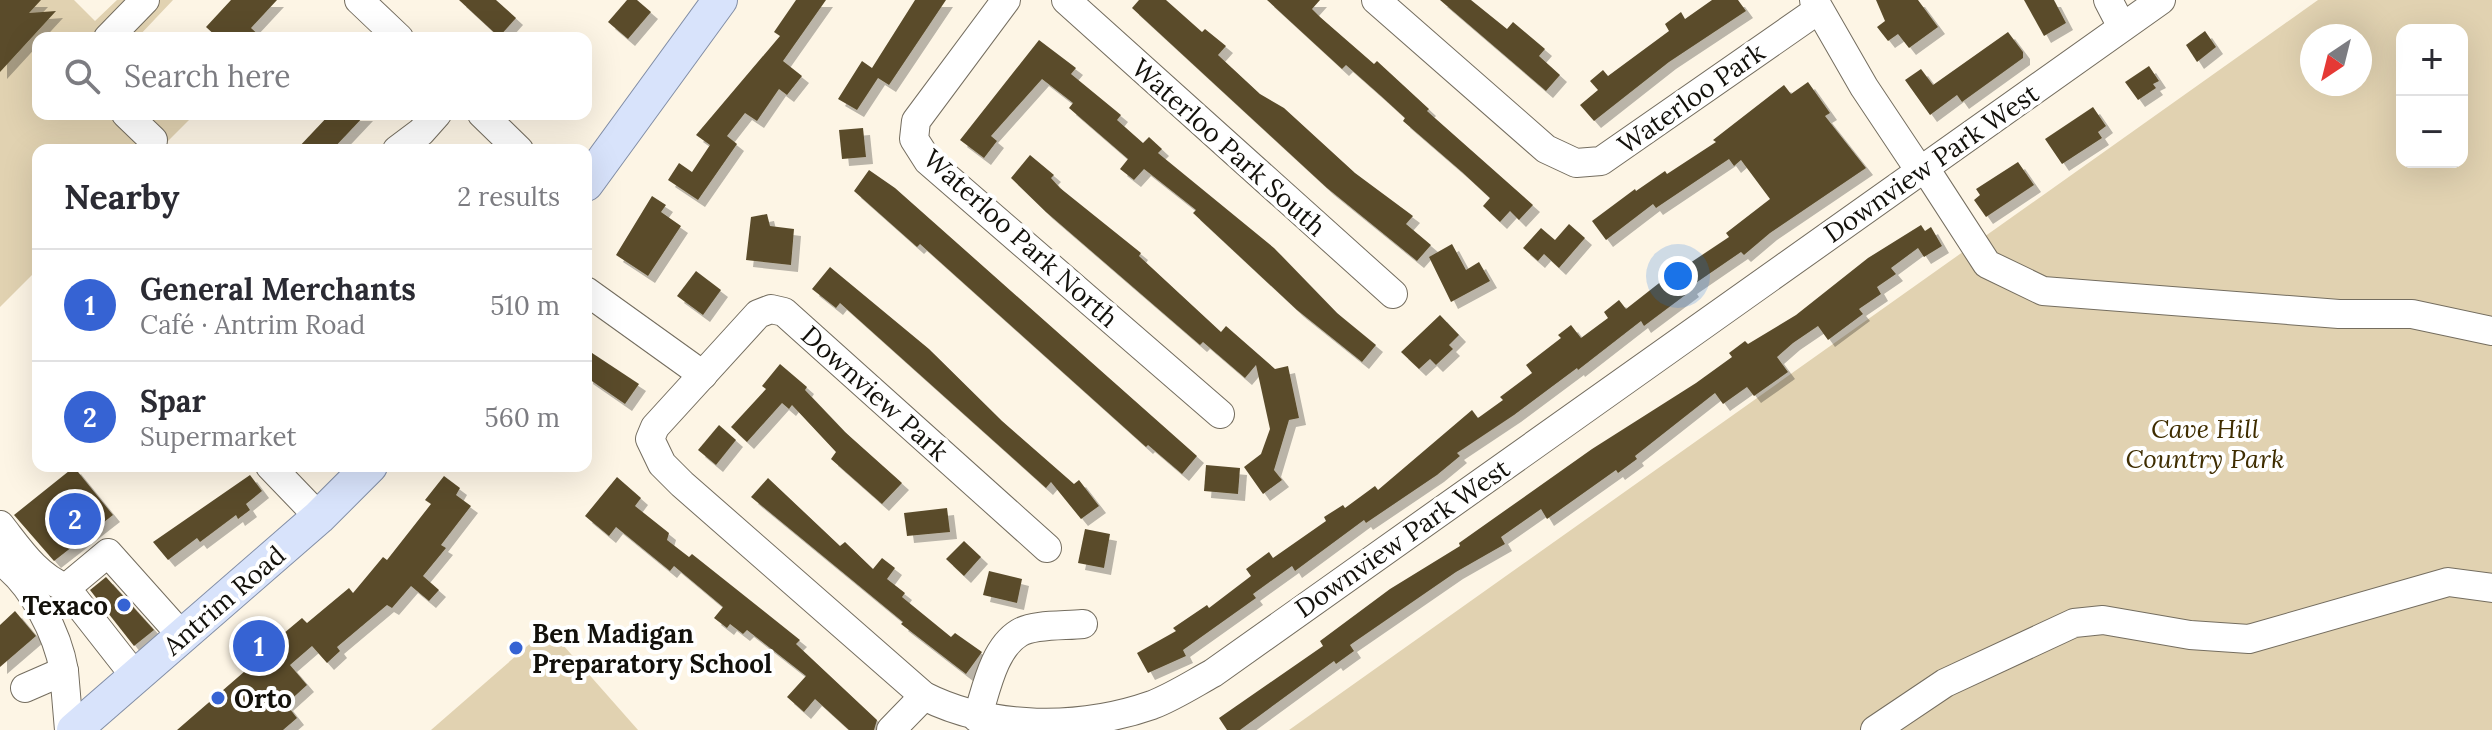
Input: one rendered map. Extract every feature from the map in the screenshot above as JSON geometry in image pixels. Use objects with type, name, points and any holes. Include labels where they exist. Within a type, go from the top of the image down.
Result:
[{"type":"main road","points":[[592,176],[720,0]]},
{"type":"main road","name":"Antrim Road","points":[[71,730],[183,637],[319,517],[364,472]]},
{"type":"street","points":[[114,32],[145,0]]},
{"type":"street","points":[[359,0],[393,32]]},
{"type":"street","name":"Waterloo Park North","points":[[1006,0],[916,121],[914,139],[928,161],[1220,414]]},
{"type":"street","name":"Waterloo Park South","points":[[1066,0],[1393,294]]},
{"type":"street","name":"Waterloo Park","points":[[1376,0],[1546,149],[1576,163],[1601,161],[1816,5]]},
{"type":"street","points":[[2108,0],[2122,27]]},
{"type":"street","name":"Downview Park West","points":[[655,427],[650,439],[662,464],[924,696],[952,712],[977,718],[1049,725],[1098,722],[1153,705],[1213,673],[2161,0]]},
{"type":"street","points":[[1816,5],[1864,87],[1987,264],[2043,291],[2339,314],[2412,314],[2492,331]]},
{"type":"street","points":[[132,120],[153,140]]},
{"type":"street","points":[[405,144],[432,120]]},
{"type":"street","points":[[488,120],[513,144]]},
{"type":"street","points":[[592,295],[703,375]]},
{"type":"street","name":"Downview Park","points":[[655,427],[758,314],[771,309],[784,312],[1047,548]]},
{"type":"street","points":[[276,472],[319,517]]},
{"type":"street","points":[[0,525],[32,565],[53,583],[66,588],[135,676]]},
{"type":"street","points":[[66,588],[108,553],[183,637]]},
{"type":"street","points":[[0,561],[38,606],[59,641],[71,730]]},
{"type":"street","points":[[1875,730],[1945,683],[2074,623],[2103,620],[2190,635],[2249,639],[2448,582],[2492,588]]},
{"type":"street","points":[[977,718],[1003,649],[1020,631],[1083,624]]},
{"type":"street","points":[[25,688],[64,671]]},
{"type":"street","points":[[891,730],[924,696]]},
{"type":"green space","points":[[0,0],[74,0],[95,21],[117,0],[173,0],[143,32],[32,32],[32,120],[189,120],[165,144],[32,144],[32,275],[0,307]]},
{"type":"green space","name":"Cave Hill Country Park","points":[[2318,0],[2492,0],[2492,730],[1289,730]]},
{"type":"green space","points":[[548,628],[638,730],[431,730]]},
{"type":"building","points":[[0,0],[41,0],[29,13],[56,11],[37,32],[32,32],[32,37],[0,72]]},
{"type":"building","points":[[231,0],[277,0],[251,28],[255,32],[211,32],[206,27]]},
{"type":"building","points":[[459,0],[496,0],[516,18],[503,32],[494,32]]},
{"type":"building","points":[[627,0],[637,0],[651,12],[628,39],[608,22]]},
{"type":"building","points":[[796,0],[826,0],[783,61],[802,76],[787,95],[779,89],[757,121],[745,113],[727,136],[737,144],[698,200],[668,180],[679,163],[692,172],[710,145],[696,135],[780,36],[774,32]]},
{"type":"building","points":[[915,0],[946,0],[889,85],[878,78],[857,110],[838,99],[862,61],[872,68]]},
{"type":"building","points":[[1139,0],[1166,0],[1202,32],[1205,29],[1226,46],[1218,55],[1260,94],[1284,108],[1355,173],[1413,216],[1406,224],[1431,245],[1417,261],[1327,188],[1132,8]]},
{"type":"building","points":[[1267,0],[1320,0],[1312,9],[1320,17],[1374,64],[1377,61],[1429,109],[1427,111],[1533,205],[1519,220],[1510,211],[1500,222],[1483,206],[1490,198],[1403,121],[1405,118],[1381,96],[1346,65],[1342,69]]},
{"type":"building","points":[[1440,0],[1471,0],[1507,29],[1513,22],[1545,49],[1539,56],[1560,75],[1546,91]]},
{"type":"building","points":[[1712,0],[1738,0],[1746,11],[1669,62],[1594,121],[1580,105],[1598,90],[1590,81],[1603,70],[1608,76],[1669,31],[1665,24],[1681,12],[1685,19]]},
{"type":"building","points":[[1876,0],[1918,0],[1938,27],[1909,48],[1898,34],[1888,41],[1877,27],[1885,21]]},
{"type":"building","points":[[2024,0],[2054,0],[2066,23],[2044,36]]},
{"type":"building","points":[[2205,31],[2216,47],[2197,62],[2186,45]]},
{"type":"building","points":[[2008,32],[2023,52],[2023,58],[1962,102],[1957,95],[1930,115],[1905,80],[1921,69],[1933,85]]},
{"type":"building","points":[[1039,40],[1076,68],[1071,74],[1121,115],[1117,120],[1143,143],[1149,137],[1162,149],[1158,153],[1274,248],[1337,313],[1376,345],[1362,362],[1297,310],[1193,213],[1196,210],[1144,169],[1134,180],[1120,169],[1128,159],[1069,108],[1073,103],[1042,79],[991,136],[997,141],[984,158],[960,140]]},
{"type":"building","points":[[2149,66],[2159,81],[2153,84],[2156,88],[2138,100],[2125,82]]},
{"type":"building","points":[[1808,82],[1830,113],[1825,116],[1866,168],[1770,233],[1744,255],[1741,252],[1690,287],[1692,290],[1644,326],[1641,321],[1578,370],[1457,453],[1460,456],[1437,475],[1366,523],[1364,520],[1295,571],[1292,566],[1253,594],[1256,598],[1183,650],[1186,656],[1148,673],[1137,653],[1176,631],[1173,628],[1207,605],[1209,608],[1251,576],[1246,569],[1269,552],[1273,558],[1326,521],[1324,517],[1343,505],[1345,508],[1375,486],[1378,490],[1472,410],[1478,418],[1503,400],[1500,397],[1532,373],[1526,365],[1561,338],[1558,335],[1571,325],[1581,338],[1608,318],[1604,312],[1619,300],[1626,309],[1686,262],[1687,265],[1729,237],[1726,233],[1770,199],[1741,160],[1734,166],[1729,159],[1656,208],[1653,204],[1606,240],[1592,221],[1635,189],[1665,171],[1667,174],[1716,142],[1713,140],[1784,85],[1791,94]]},
{"type":"building","points":[[2093,107],[2106,126],[2098,132],[2102,138],[2062,164],[2045,139]]},
{"type":"building","points":[[324,120],[360,120],[338,144],[302,144]]},
{"type":"building","points":[[863,128],[866,157],[842,159],[839,130]]},
{"type":"building","points":[[1030,155],[1054,175],[1051,178],[1060,188],[1141,253],[1139,256],[1221,332],[1226,326],[1275,369],[1288,366],[1299,418],[1289,420],[1274,470],[1282,480],[1263,494],[1244,467],[1261,454],[1270,429],[1256,365],[1245,378],[1203,342],[1200,345],[1046,212],[1011,178]]},
{"type":"building","points":[[2018,162],[2034,185],[1986,217],[1974,200],[1980,195],[1976,189]]},
{"type":"building","points":[[869,170],[895,188],[1197,456],[1182,474],[1148,445],[1146,447],[920,244],[917,247],[854,191]]},
{"type":"building","points":[[652,196],[666,205],[661,212],[681,226],[648,276],[616,255]]},
{"type":"building","points":[[767,214],[770,226],[794,229],[791,265],[746,260],[751,217]]},
{"type":"building","points":[[1569,224],[1585,238],[1559,268],[1544,254],[1538,261],[1523,248],[1541,228],[1555,240]]},
{"type":"building","points":[[1921,225],[1925,231],[1931,227],[1942,246],[1924,257],[1918,248],[1891,268],[1896,274],[1877,287],[1881,294],[1859,309],[1863,314],[1828,340],[1818,326],[1793,343],[1777,357],[1788,372],[1754,396],[1747,387],[1723,404],[1715,393],[1618,473],[1616,470],[1547,519],[1541,509],[1501,537],[1505,544],[1456,572],[1350,645],[1354,651],[1336,664],[1334,661],[1240,730],[1227,730],[1219,718],[1323,646],[1320,641],[1390,589],[1460,546],[1459,543],[1592,449],[1696,383],[1732,357],[1729,353],[1745,341],[1748,344],[1796,315],[1868,258]]},
{"type":"building","points":[[1452,244],[1466,270],[1479,262],[1490,281],[1451,302],[1429,257]]},
{"type":"building","points":[[830,267],[929,349],[1002,421],[1074,484],[1079,480],[1099,506],[1081,519],[1051,482],[1046,488],[840,303],[836,308],[812,289]]},
{"type":"building","points":[[696,271],[721,290],[703,315],[677,296]]},
{"type":"building","points":[[1440,315],[1459,335],[1449,345],[1453,349],[1436,365],[1430,359],[1419,369],[1401,352]]},
{"type":"building","points":[[592,353],[639,384],[625,404],[592,381]]},
{"type":"building","points":[[780,364],[807,387],[805,390],[845,432],[902,483],[882,504],[831,459],[836,452],[792,405],[789,409],[782,403],[747,442],[731,427],[766,389],[762,386]]},
{"type":"building","points":[[719,425],[736,440],[716,465],[698,450]]},
{"type":"building","points":[[1206,465],[1240,468],[1238,494],[1204,491]]},
{"type":"building","points":[[68,472],[78,472],[113,515],[54,561],[14,515]]},
{"type":"building","points":[[250,475],[262,491],[246,504],[250,510],[238,519],[236,515],[200,542],[197,538],[168,560],[153,542]]},
{"type":"building","points":[[444,476],[460,488],[456,495],[471,506],[441,545],[446,548],[423,576],[439,590],[429,601],[411,586],[392,608],[387,605],[337,647],[340,651],[327,663],[312,646],[290,665],[307,685],[286,704],[297,718],[283,730],[177,730],[260,658],[251,648],[264,636],[271,644],[302,618],[307,623],[349,588],[353,593],[383,557],[387,560],[431,504],[425,500]]},
{"type":"building","points":[[617,477],[641,498],[635,506],[669,533],[667,540],[689,557],[692,554],[800,640],[796,644],[877,720],[874,730],[849,730],[815,699],[804,712],[787,697],[806,676],[747,630],[743,634],[730,624],[727,628],[714,618],[723,607],[674,566],[670,571],[616,527],[609,536],[585,516]]},
{"type":"building","points":[[768,478],[840,546],[845,542],[873,569],[882,558],[895,568],[887,579],[905,593],[902,597],[951,637],[955,633],[982,652],[966,674],[901,624],[903,622],[751,497]]},
{"type":"building","points":[[947,508],[950,532],[907,536],[904,513]]},
{"type":"building","points":[[1085,529],[1110,534],[1104,568],[1078,563]]},
{"type":"building","points":[[964,541],[981,557],[964,576],[946,559]]},
{"type":"building","points":[[989,571],[1022,579],[1017,603],[983,595]]},
{"type":"building","points":[[106,577],[154,630],[134,646],[90,590]]},
{"type":"building","points":[[15,611],[36,636],[0,667],[0,625]]},
{"type":"place","name":"Spar","points":[[75,519]]},
{"type":"place","name":"Texaco","points":[[124,605]]},
{"type":"place","name":"General Merchants","points":[[259,646]]},
{"type":"place","name":"Ben Madigan Preparatory School","points":[[516,648]]},
{"type":"place","name":"Orto","points":[[218,698]]}]
